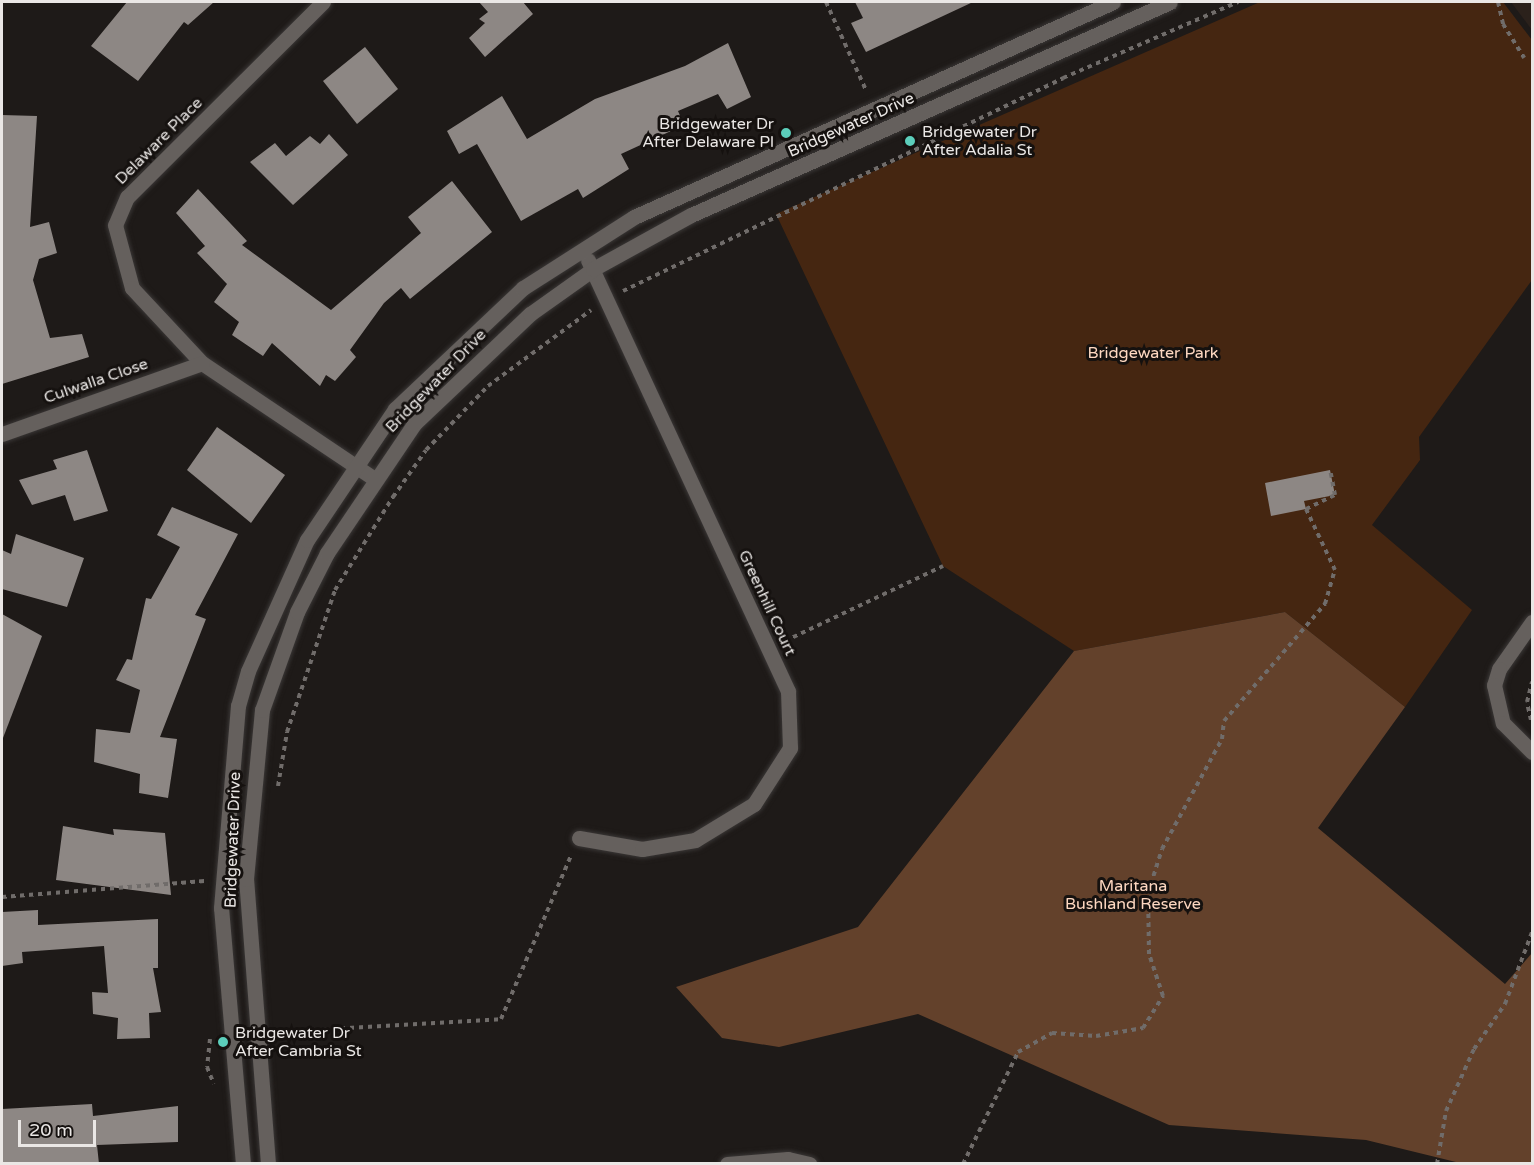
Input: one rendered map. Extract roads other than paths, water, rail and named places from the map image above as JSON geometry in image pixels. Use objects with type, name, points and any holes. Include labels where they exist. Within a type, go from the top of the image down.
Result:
[{"type":"street","name":"Delaware Place","points":[[324,2],[127,197],[115,225],[132,288],[202,363],[353,467],[373,478]]},
{"type":"street","name":"Bridgewater Drive","points":[[243,1164],[222,880],[230,759],[248,671],[307,540],[353,467],[436,366],[523,288],[580,250],[713,179],[1113,2]]},
{"type":"street","name":"Bridgewater Drive","points":[[268,1164],[256,1035],[246,879],[262,710],[297,612],[373,478],[414,424],[472,364],[593,269],[691,215],[1170,2]]},
{"type":"street","name":"Greenhill Court","points":[[579,838],[642,849],[695,840],[754,804],[790,748],[788,691],[593,269],[580,250]]},
{"type":"street","name":"Culwalla Close","points":[[2,434],[202,363]]},
{"type":"street","points":[[1533,622],[1499,669],[1496,706],[1503,723],[1533,752]]},
{"type":"street","points":[[727,1164],[788,1159],[809,1164]]},
{"type":"place","name":"Bridgewater Dr After Delaware Pl","points":[[786,133]]},
{"type":"place","name":"Bridgewater Dr After Adalia St","points":[[910,141]]},
{"type":"place","name":"Bridgewater Dr After Cambria St","points":[[223,1042]]},
{"type":"park label","name":"Bridgewater Park","points":[[1153,353]]},
{"type":"park label","name":"Maritana Bushland Reserve","points":[[1133,895]]}]
